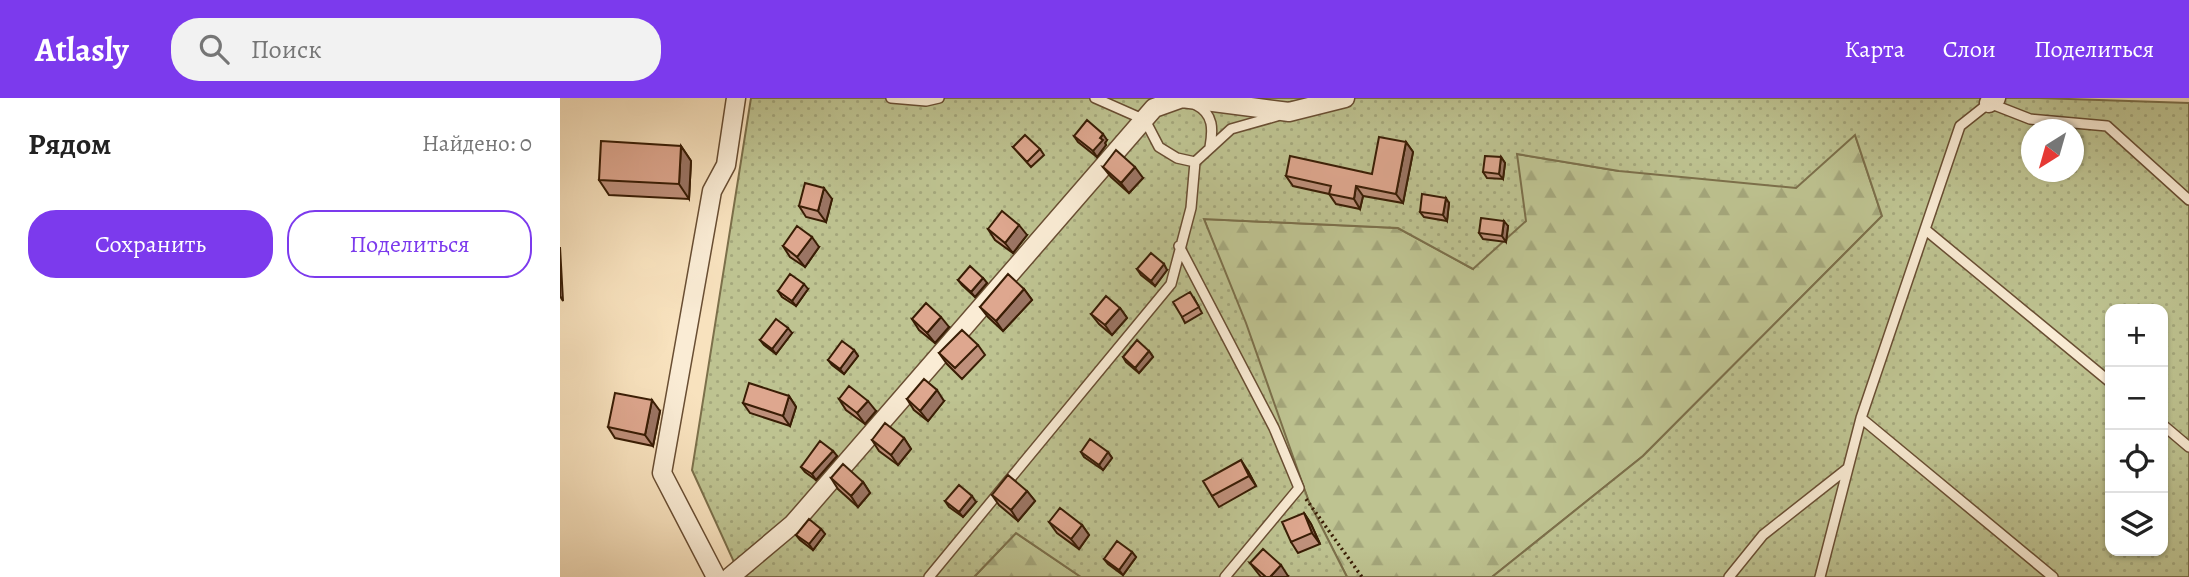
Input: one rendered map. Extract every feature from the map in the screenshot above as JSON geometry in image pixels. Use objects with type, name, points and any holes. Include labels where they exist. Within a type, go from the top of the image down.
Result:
[{"type":"street","points":[[716,577],[662,473],[712,191],[726,164],[736,98]]},
{"type":"street","points":[[730,577],[793,524],[1154,108],[1182,98],[1289,112],[1345,98]]},
{"type":"lane","points":[[891,98],[926,101],[939,98]]},
{"type":"lane","points":[[1095,98],[1146,120],[1159,147],[1177,158],[1195,162]]},
{"type":"lane","points":[[1182,98],[1204,109],[1213,126],[1210,147]]},
{"type":"lane","points":[[1820,577],[1861,418],[1927,231],[1960,126],[1993,100],[2030,119],[2106,126],[2189,200]]},
{"type":"lane","points":[[929,577],[1171,284],[1191,208],[1195,162],[1231,129],[1289,112]]},
{"type":"lane","points":[[1927,231],[2105,378]]},
{"type":"lane","points":[[1179,246],[1274,428],[1299,488],[1225,577]]},
{"type":"lane","points":[[1861,418],[2053,577]]},
{"type":"lane","points":[[2168,429],[2189,447]]},
{"type":"lane","points":[[1729,577],[1763,535],[1848,468]]},
{"type":"path","points":[[1299,488],[1362,577]]},
{"type":"green space","points":[[751,98],[2039,98],[2189,103],[2189,577],[1492,577],[1643,456],[1882,216],[1855,135],[1796,188],[1619,171],[1517,154],[1526,221],[1473,269],[1398,228],[1204,219],[1246,323],[1309,502],[1347,577],[1081,577],[1016,533],[974,577],[730,577],[734,562],[692,470]]},
{"type":"green space","points":[[1855,135],[1882,216],[1643,456],[1492,577],[1347,577],[1309,502],[1204,219],[1398,228],[1473,269],[1517,154],[1619,171]]},
{"type":"green space","points":[[1016,533],[1081,577],[974,577]]},
{"type":"building","points":[[1087,120],[1103,134],[1100,138],[1103,140],[1093,151],[1074,136]]},
{"type":"building","points":[[1025,135],[1040,149],[1027,162],[1013,147]]},
{"type":"building","points":[[1379,137],[1406,142],[1396,194],[1356,186],[1354,199],[1329,194],[1331,186],[1286,176],[1290,156],[1372,174]]},
{"type":"building","points":[[601,141],[681,146],[679,184],[599,180]]},
{"type":"building","points":[[1116,150],[1135,167],[1121,183],[1103,167]]},
{"type":"building","points":[[1485,156],[1501,157],[1499,174],[1483,172]]},
{"type":"building","points":[[805,183],[824,188],[818,211],[799,206]]},
{"type":"building","points":[[1422,194],[1446,198],[1443,215],[1420,212]]},
{"type":"building","points":[[1002,211],[1019,225],[1005,243],[988,229]]},
{"type":"building","points":[[1481,218],[1504,221],[1502,236],[1479,233]]},
{"type":"building","points":[[797,226],[812,237],[797,257],[783,246]]},
{"type":"building","points":[[1151,253],[1164,264],[1151,281],[1137,269]]},
{"type":"building","points":[[970,266],[983,278],[971,292],[958,280]]},
{"type":"building","points":[[790,274],[804,284],[792,301],[778,291]]},
{"type":"building","points":[[1008,274],[1024,289],[996,321],[980,307]]},
{"type":"building","points":[[1190,292],[1199,307],[1182,317],[1173,302]]},
{"type":"building","points":[[1106,296],[1120,308],[1105,325],[1091,314]]},
{"type":"building","points":[[926,303],[941,317],[927,333],[912,319]]},
{"type":"building","points":[[776,319],[788,328],[772,349],[760,340]]},
{"type":"building","points":[[962,330],[978,345],[955,368],[939,353]]},
{"type":"building","points":[[1137,340],[1149,351],[1135,368],[1123,357]]},
{"type":"building","points":[[842,341],[854,350],[840,369],[828,360]]},
{"type":"building","points":[[924,379],[937,390],[920,411],[907,399]]},
{"type":"building","points":[[749,383],[789,396],[783,416],[743,403]]},
{"type":"building","points":[[849,386],[868,401],[857,413],[839,399]]},
{"type":"building","points":[[615,393],[652,400],[645,435],[608,427]]},
{"type":"building","points":[[885,423],[904,438],[891,455],[872,440]]},
{"type":"building","points":[[1090,439],[1108,452],[1099,465],[1081,452]]},
{"type":"building","points":[[820,441],[833,451],[812,474],[801,467]]},
{"type":"building","points":[[1241,460],[1249,476],[1212,496],[1203,481]]},
{"type":"building","points":[[843,464],[863,482],[851,496],[831,478]]},
{"type":"building","points":[[1008,475],[1027,491],[1011,510],[992,495]]},
{"type":"building","points":[[959,485],[972,496],[959,512],[945,501]]},
{"type":"building","points":[[1060,508],[1082,525],[1071,539],[1049,522]]},
{"type":"building","points":[[1304,513],[1312,533],[1291,542],[1282,522]]},
{"type":"building","points":[[809,519],[821,529],[809,544],[796,535]]},
{"type":"building","points":[[1117,541],[1132,552],[1119,570],[1104,559]]},
{"type":"building","points":[[1263,549],[1281,565],[1270,577],[1266,577],[1250,563]]}]
